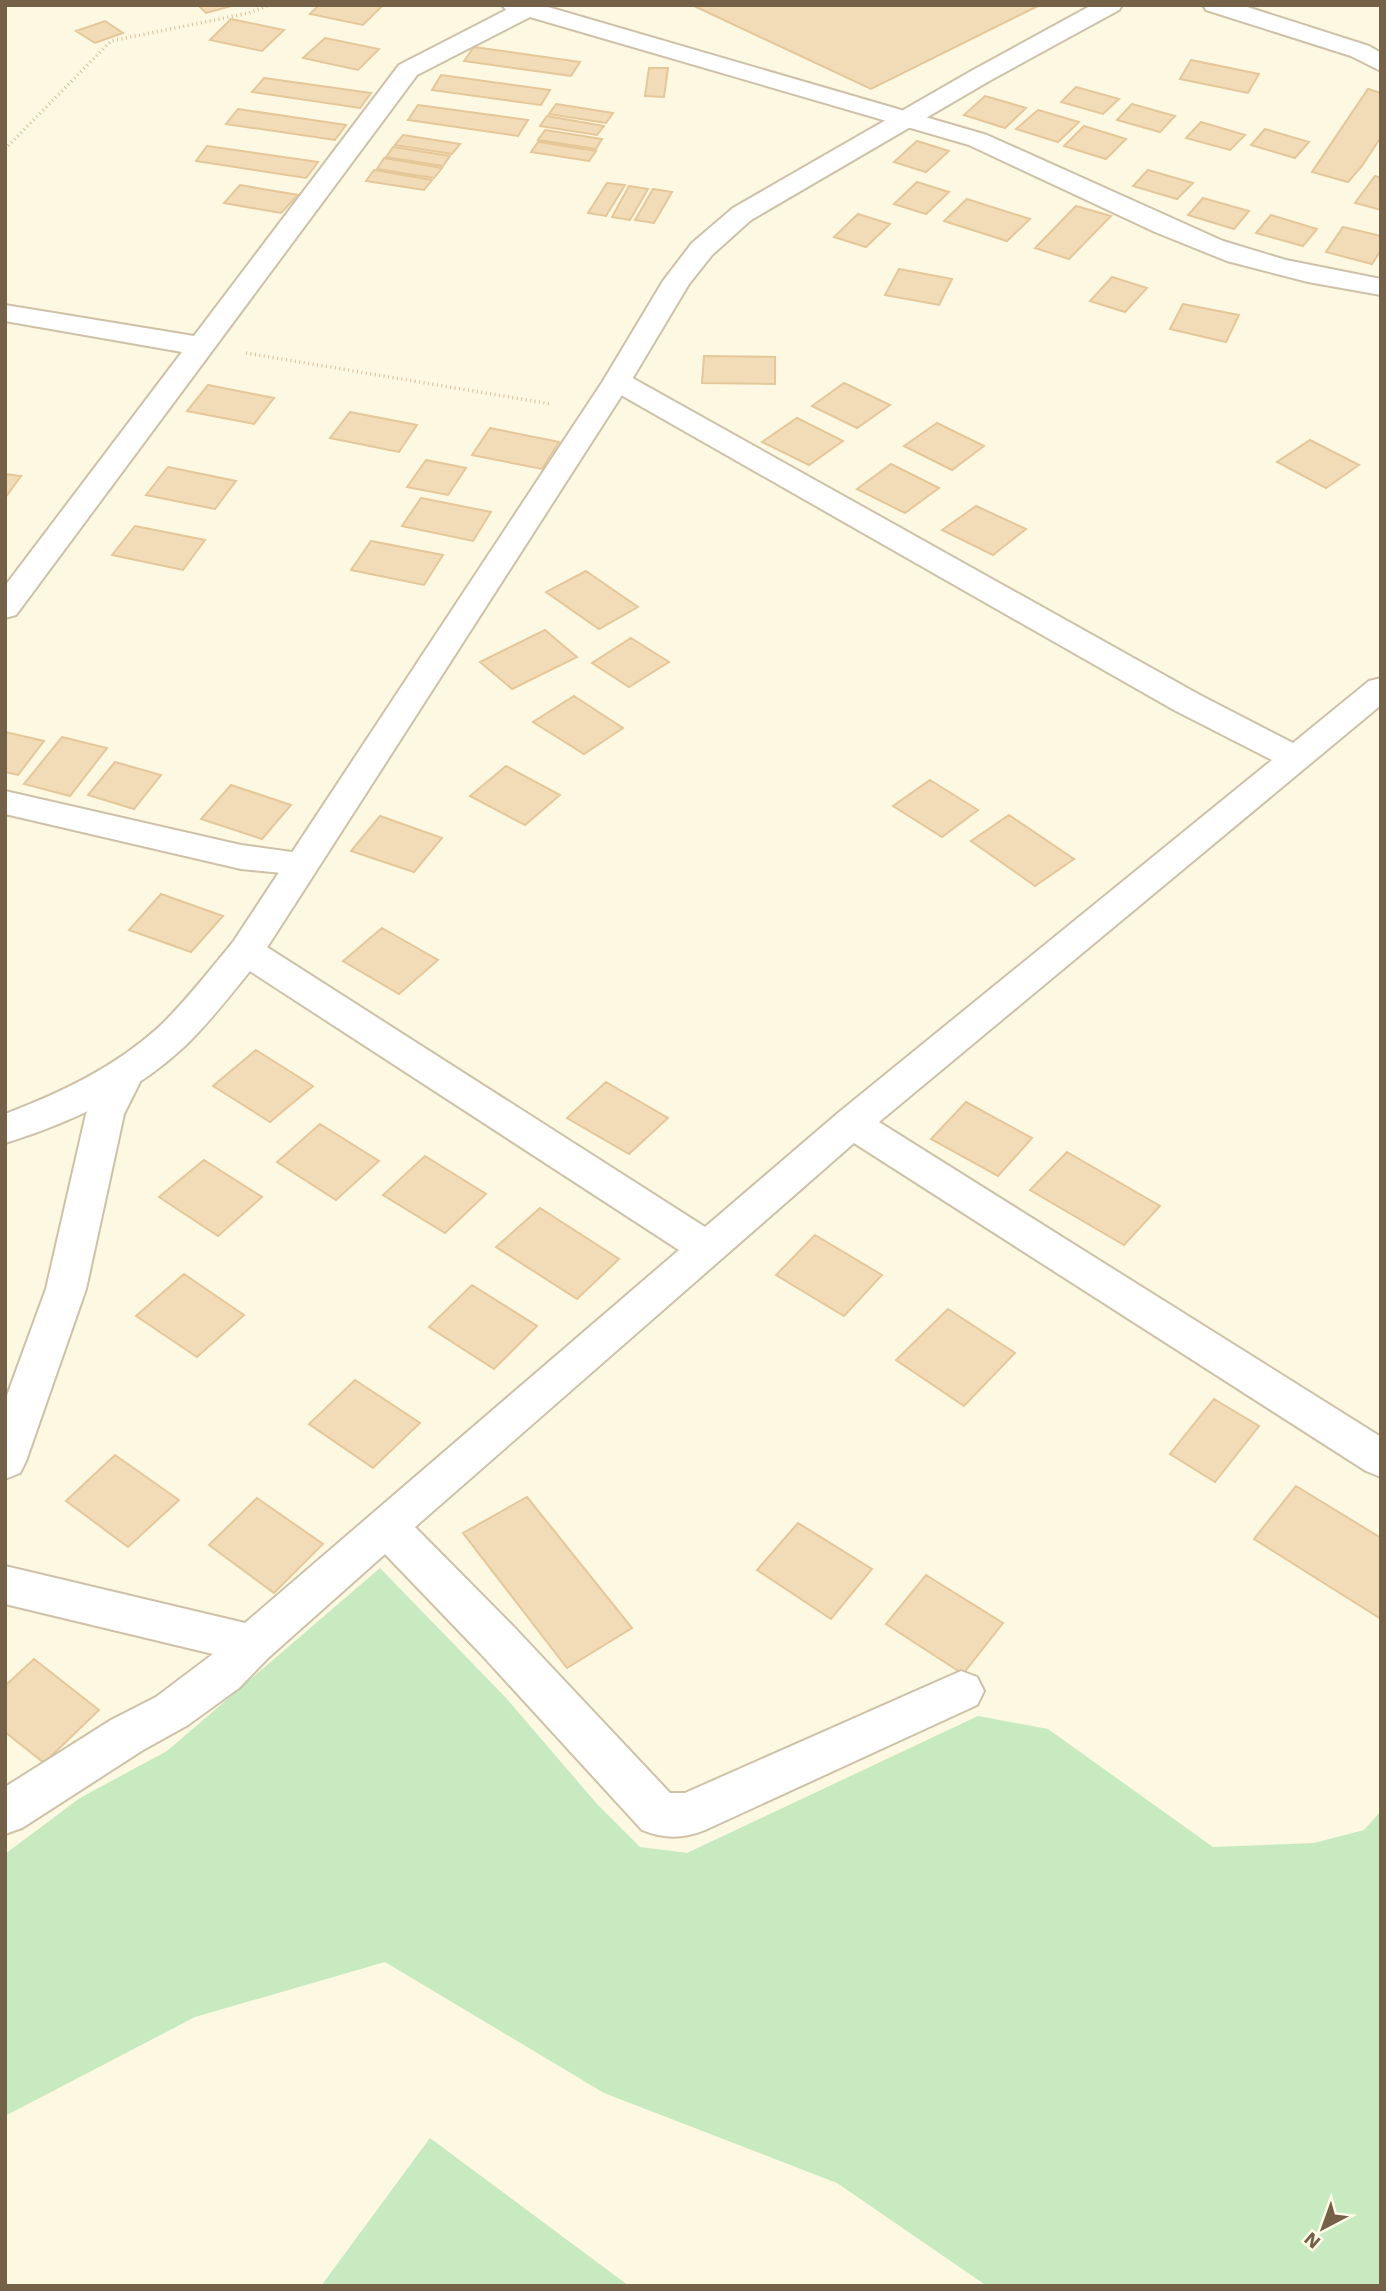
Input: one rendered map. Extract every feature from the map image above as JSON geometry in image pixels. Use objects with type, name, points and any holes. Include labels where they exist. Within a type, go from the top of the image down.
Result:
[{"type":"street","points":[[5,1129],[58,1110],[125,1074],[173,1035],[246,951],[617,381],[677,281],[702,249],[742,214],[905,119],[1110,5]]},
{"type":"street","points":[[1215,5],[1360,51],[1381,64]]},
{"type":"street","points":[[5,608],[408,70],[520,7],[978,141],[1030,161],[1191,238],[1233,253],[1327,278],[1381,287]]},
{"type":"street","points":[[5,313],[200,345]]},
{"type":"street","points":[[617,381],[1186,702],[1294,757]]},
{"type":"street","points":[[5,1813],[127,1735],[172,1711],[223,1674],[386,1526],[852,1123],[1381,688]]},
{"type":"street","points":[[5,802],[241,857],[302,863]]},
{"type":"street","points":[[246,951],[708,1248]]},
{"type":"street","points":[[5,1461],[66,1289],[105,1114],[125,1074]]},
{"type":"street","points":[[852,1123],[1381,1459]]},
{"type":"street","points":[[386,1526],[497,1640],[659,1815],[688,1815],[961,1692]]},
{"type":"street","points":[[5,1586],[253,1644]]},
{"type":"path","points":[[5,149],[111,41],[249,13],[270,5]]},
{"type":"path","points":[[200,345],[596,412]]},
{"type":"green space","points":[[380,1568],[507,1699],[597,1804],[640,1847],[687,1853],[978,1716],[1048,1729],[1213,1847],[1314,1843],[1364,1830],[1381,1811],[1381,2286],[987,2286],[837,2183],[604,2093],[385,1962],[195,2017],[5,2116],[5,1854],[80,1798],[167,1751]]},
{"type":"green space","points":[[430,2138],[629,2286],[321,2286]]},
{"type":"building","points":[[198,5],[235,5],[206,13]]},
{"type":"building","points":[[319,5],[383,5],[363,25],[310,14]]},
{"type":"building","points":[[692,5],[1040,5],[871,89]]},
{"type":"building","points":[[231,19],[284,30],[262,51],[210,40]]},
{"type":"building","points":[[105,21],[123,33],[95,43],[76,31]]},
{"type":"building","points":[[325,38],[379,49],[358,70],[303,58]]},
{"type":"building","points":[[474,47],[580,62],[571,76],[464,61]]},
{"type":"building","points":[[1191,60],[1259,74],[1248,93],[1180,79]]},
{"type":"building","points":[[649,68],[668,68],[664,97],[645,96]]},
{"type":"building","points":[[441,75],[550,90],[541,105],[432,90]]},
{"type":"building","points":[[264,78],[371,93],[360,108],[252,92]]},
{"type":"building","points":[[1076,87],[1119,99],[1103,114],[1061,102]]},
{"type":"building","points":[[1368,89],[1381,93],[1381,137],[1362,166],[1348,182],[1312,172]]},
{"type":"building","points":[[985,96],[1026,108],[1005,128],[964,115]]},
{"type":"building","points":[[556,104],[613,113],[606,123],[549,114]]},
{"type":"building","points":[[1132,104],[1175,116],[1160,132],[1117,120]]},
{"type":"building","points":[[418,105],[528,120],[518,136],[408,120]]},
{"type":"building","points":[[238,109],[346,125],[335,140],[226,124]]},
{"type":"building","points":[[1038,110],[1079,122],[1058,142],[1016,129]]},
{"type":"building","points":[[547,116],[604,126],[597,135],[540,126]]},
{"type":"building","points":[[1201,122],[1245,135],[1230,150],[1186,138]]},
{"type":"building","points":[[1084,126],[1126,139],[1106,159],[1064,146]]},
{"type":"building","points":[[1265,129],[1309,142],[1295,158],[1251,145]]},
{"type":"building","points":[[545,130],[602,139],[596,149],[538,140]]},
{"type":"building","points":[[403,135],[460,144],[452,154],[395,145]]},
{"type":"building","points":[[917,141],[949,151],[926,172],[894,162]]},
{"type":"building","points":[[538,142],[596,151],[589,161],[531,152]]},
{"type":"building","points":[[207,146],[318,162],[306,178],[196,161]]},
{"type":"building","points":[[393,147],[450,156],[443,166],[386,157]]},
{"type":"building","points":[[384,158],[442,168],[434,178],[377,169]]},
{"type":"building","points":[[374,170],[432,180],[424,190],[366,181]]},
{"type":"building","points":[[1148,170],[1193,183],[1177,199],[1133,186]]},
{"type":"building","points":[[1375,176],[1381,178],[1381,210],[1355,203]]},
{"type":"building","points":[[917,182],[949,192],[926,214],[894,204]]},
{"type":"building","points":[[607,183],[625,185],[606,216],[588,213]]},
{"type":"building","points":[[240,185],[298,195],[281,213],[224,203]]},
{"type":"building","points":[[629,186],[648,189],[630,220],[612,217]]},
{"type":"building","points":[[653,189],[672,192],[654,223],[635,220]]},
{"type":"building","points":[[1203,198],[1249,211],[1234,229],[1188,215]]},
{"type":"building","points":[[967,199],[1030,219],[1007,241],[944,221]]},
{"type":"building","points":[[1076,206],[1111,216],[1069,259],[1035,248]]},
{"type":"building","points":[[858,214],[890,224],[866,247],[834,237]]},
{"type":"building","points":[[1271,215],[1317,229],[1303,246],[1256,233]]},
{"type":"building","points":[[1343,227],[1381,236],[1381,250],[1372,264],[1326,252]]},
{"type":"building","points":[[899,269],[952,279],[939,305],[885,295]]},
{"type":"building","points":[[1112,277],[1147,288],[1125,312],[1090,301]]},
{"type":"building","points":[[1183,304],[1239,315],[1226,342],[1170,329]]},
{"type":"building","points":[[704,356],[775,357],[775,384],[702,383]]},
{"type":"building","points":[[844,383],[890,405],[857,428],[812,406]]},
{"type":"building","points":[[208,385],[274,398],[254,424],[187,411]]},
{"type":"building","points":[[350,412],[417,425],[399,452],[330,438]]},
{"type":"building","points":[[797,418],[843,441],[809,465],[762,442]]},
{"type":"building","points":[[937,423],[984,446],[952,470],[904,446]]},
{"type":"building","points":[[490,428],[559,442],[542,469],[472,455]]},
{"type":"building","points":[[1310,440],[1359,465],[1326,488],[1277,462]]},
{"type":"building","points":[[426,460],[466,468],[448,495],[407,487]]},
{"type":"building","points":[[891,464],[939,488],[905,513],[857,489]]},
{"type":"building","points":[[168,467],[236,481],[215,509],[146,495]]},
{"type":"building","points":[[5,474],[21,476],[5,498]]},
{"type":"building","points":[[421,498],[491,512],[473,541],[402,526]]},
{"type":"building","points":[[976,506],[1026,529],[993,555],[942,530]]},
{"type":"building","points":[[135,526],[205,540],[183,570],[112,555]]},
{"type":"building","points":[[371,541],[443,555],[424,585],[351,570]]},
{"type":"building","points":[[586,571],[638,607],[599,629],[546,592]]},
{"type":"building","points":[[545,630],[577,657],[512,689],[480,662]]},
{"type":"building","points":[[631,638],[669,662],[629,687],[592,663]]},
{"type":"building","points":[[574,696],[623,728],[584,754],[533,722]]},
{"type":"building","points":[[5,732],[44,741],[18,775],[5,772]]},
{"type":"building","points":[[62,737],[107,748],[70,796],[24,784]]},
{"type":"building","points":[[115,762],[161,775],[134,809],[88,795]]},
{"type":"building","points":[[506,766],[560,795],[525,825],[470,796]]},
{"type":"building","points":[[930,780],[978,810],[942,837],[893,806]]},
{"type":"building","points":[[231,785],[291,805],[262,839],[201,819]]},
{"type":"building","points":[[1009,815],[1074,859],[1035,886],[971,841]]},
{"type":"building","points":[[380,816],[442,838],[414,872],[351,851]]},
{"type":"building","points":[[161,894],[223,916],[191,952],[129,930]]},
{"type":"building","points":[[382,928],[438,960],[399,994],[343,961]]},
{"type":"building","points":[[256,1050],[313,1086],[270,1122],[213,1086]]},
{"type":"building","points":[[606,1082],[668,1118],[629,1154],[567,1118]]},
{"type":"building","points":[[966,1102],[1032,1138],[998,1176],[931,1139]]},
{"type":"building","points":[[320,1124],[379,1161],[336,1200],[277,1162]]},
{"type":"building","points":[[1067,1152],[1160,1206],[1124,1245],[1030,1190]]},
{"type":"building","points":[[425,1156],[486,1194],[445,1233],[383,1195]]},
{"type":"building","points":[[204,1160],[262,1197],[218,1236],[159,1197]]},
{"type":"building","points":[[540,1208],[619,1259],[577,1299],[496,1247]]},
{"type":"building","points":[[815,1235],[882,1275],[844,1316],[776,1275]]},
{"type":"building","points":[[184,1274],[244,1315],[197,1357],[136,1316]]},
{"type":"building","points":[[472,1285],[537,1326],[494,1369],[429,1327]]},
{"type":"building","points":[[948,1309],[1015,1353],[964,1406],[896,1360]]},
{"type":"building","points":[[355,1380],[420,1423],[373,1468],[309,1424]]},
{"type":"building","points":[[1214,1399],[1259,1426],[1215,1482],[1170,1454]]},
{"type":"building","points":[[115,1455],[179,1500],[128,1547],[66,1501]]},
{"type":"building","points":[[1296,1486],[1381,1538],[1381,1619],[1254,1539]]},
{"type":"building","points":[[527,1497],[632,1628],[567,1668],[463,1533]]},
{"type":"building","points":[[257,1498],[323,1544],[274,1593],[209,1545]]},
{"type":"building","points":[[798,1523],[872,1569],[831,1619],[757,1570]]},
{"type":"building","points":[[926,1575],[1003,1623],[963,1674],[886,1624]]},
{"type":"building","points":[[34,1659],[99,1710],[44,1763],[5,1732],[5,1686]]}]
